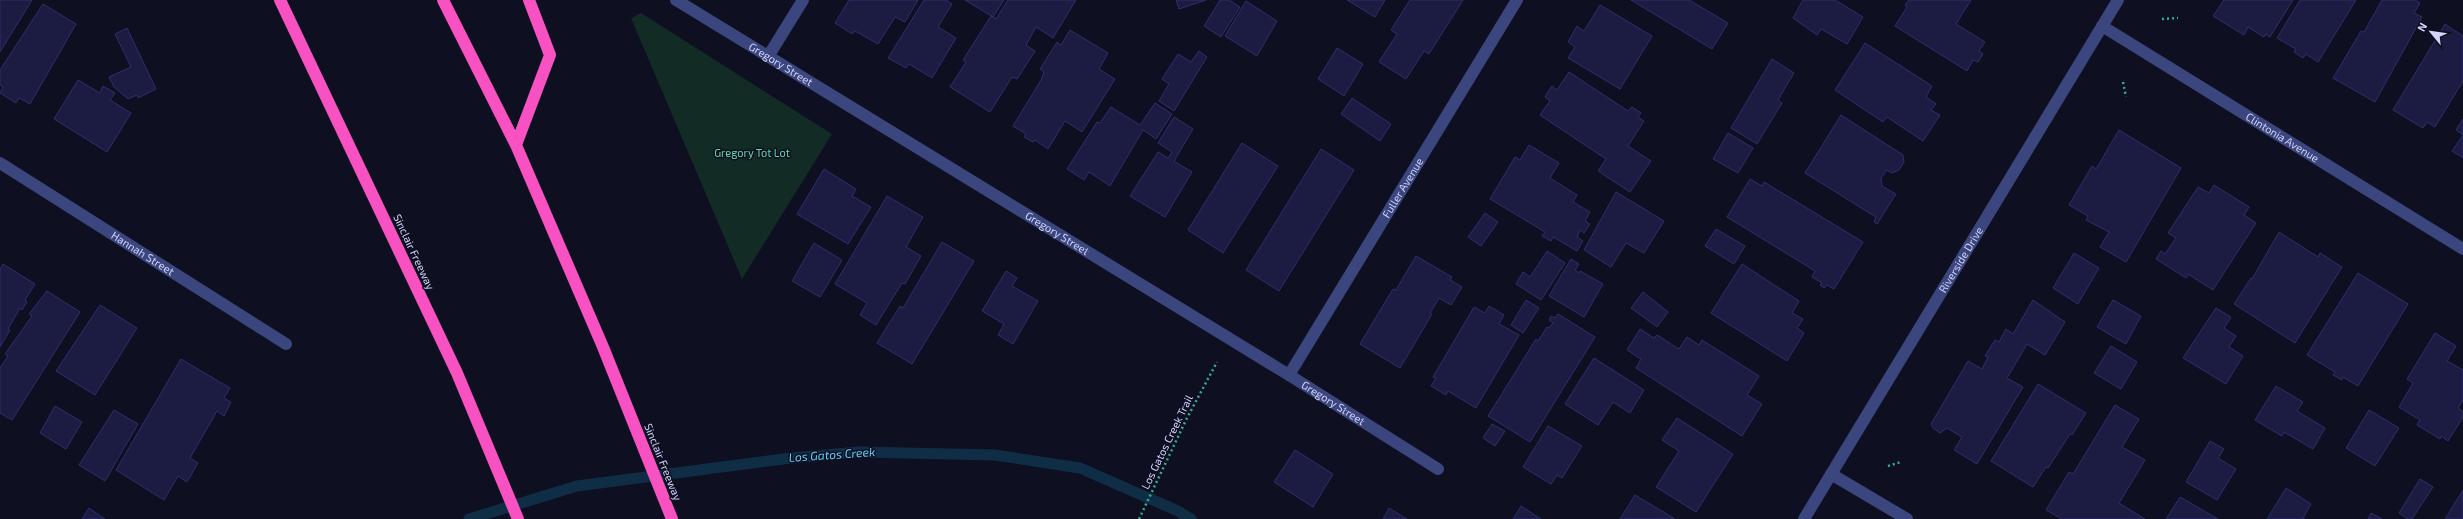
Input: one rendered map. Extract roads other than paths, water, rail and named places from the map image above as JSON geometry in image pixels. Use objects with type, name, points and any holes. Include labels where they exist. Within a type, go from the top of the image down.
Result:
[{"type":"highway","name":"Sinclair Freeway","points":[[280,0],[457,373],[518,519]]},
{"type":"highway","name":"Sinclair Freeway","points":[[443,0],[516,145],[602,347],[672,519]]},
{"type":"highway","points":[[516,145],[550,55],[529,0]]},
{"type":"street","name":"Gregory Street","points":[[676,0],[769,55],[1289,375],[1438,469]]},
{"type":"street","points":[[769,55],[803,0]]},
{"type":"street","name":"Fuller Avenue","points":[[1289,375],[1517,0]]},
{"type":"street","name":"Riverside Drive","points":[[1804,519],[2118,0]]},
{"type":"street","name":"Clintonia Avenue","points":[[2102,26],[2463,249]]},
{"type":"street","name":"Hannah Street","points":[[0,163],[286,344]]},
{"type":"street","points":[[1831,474],[1907,519]]},
{"type":"waterway","name":"Los Gatos Creek","points":[[469,519],[577,486],[791,458],[859,452],[995,455],[1080,468],[1178,511],[1191,519]]},
{"type":"park label","name":"Gregory Tot Lot","points":[[752,153]]}]
